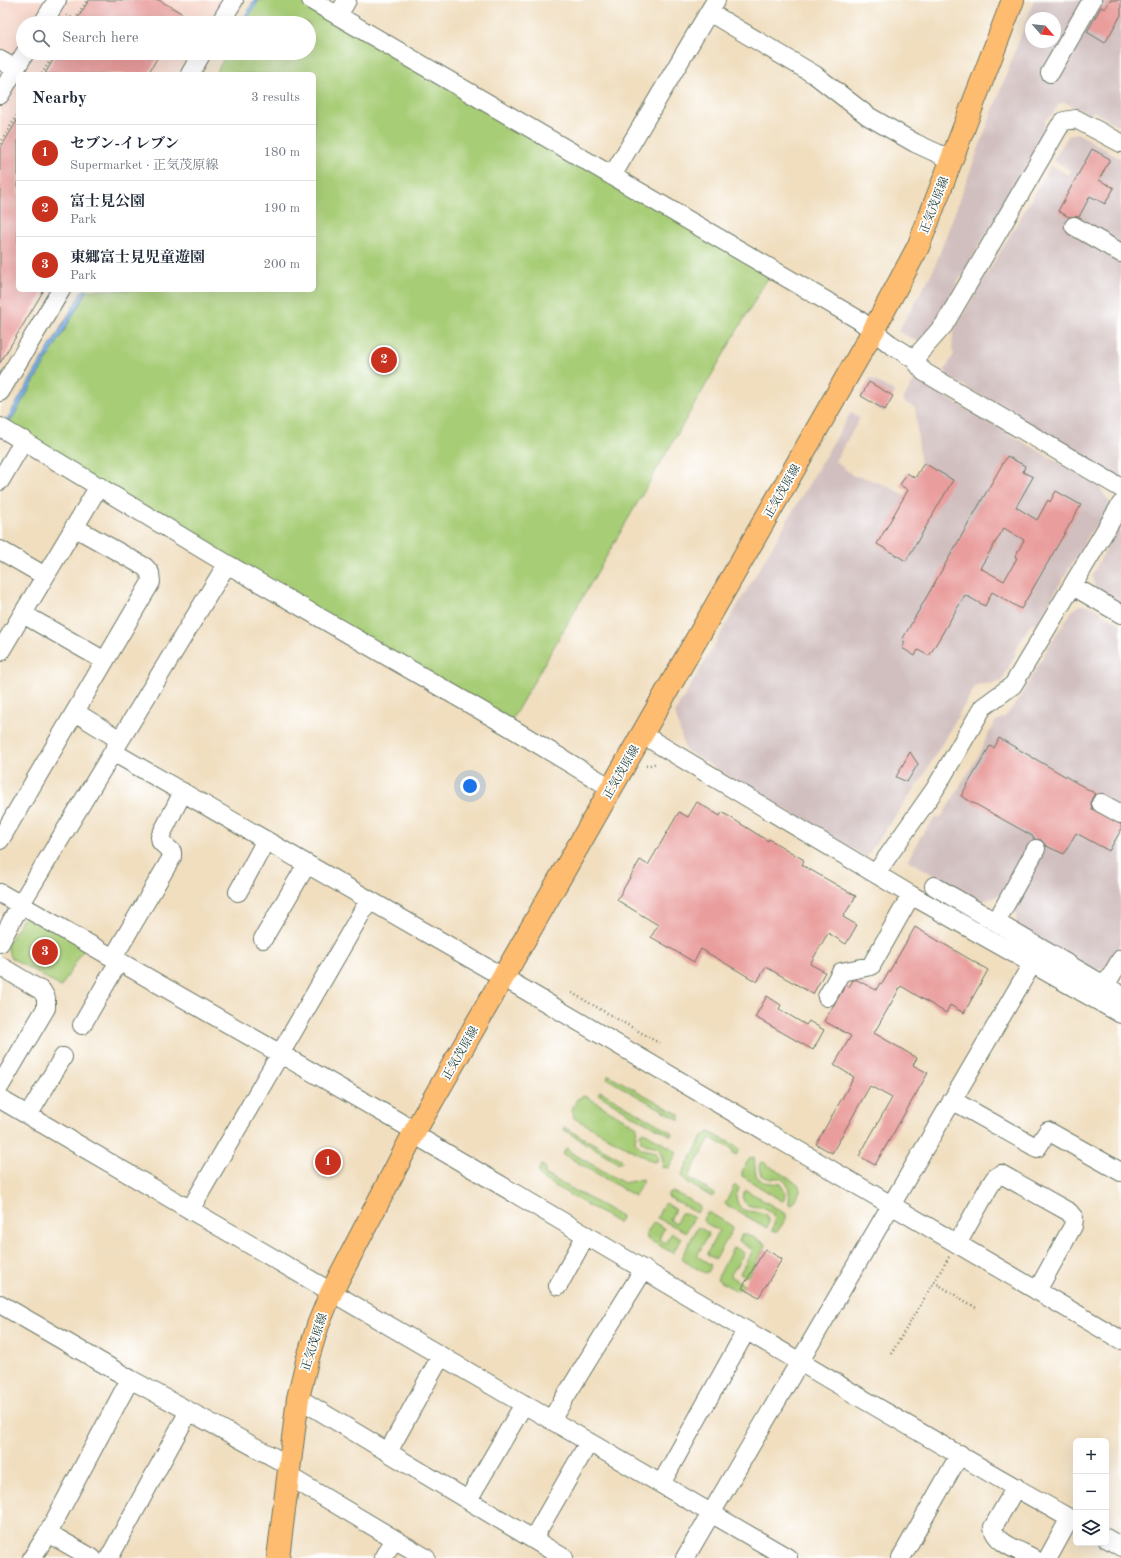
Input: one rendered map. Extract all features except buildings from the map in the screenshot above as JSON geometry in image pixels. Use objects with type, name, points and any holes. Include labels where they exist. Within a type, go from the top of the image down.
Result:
[{"type":"main road","name":"正気茂原線","points":[[278,1558],[298,1398],[318,1325],[332,1292],[415,1131],[873,331],[918,248],[1013,0]]},
{"type":"street","points":[[47,16],[57,0]]},
{"type":"street","points":[[224,16],[234,0]]},
{"type":"street","points":[[311,0],[859,320],[914,359],[924,372],[1121,488]]},
{"type":"street","points":[[338,16],[347,0]]},
{"type":"street","points":[[1050,73],[1092,0]]},
{"type":"street","points":[[612,176],[712,6],[815,75],[868,116],[915,144],[939,154],[951,162]]},
{"type":"street","points":[[0,60],[16,69]]},
{"type":"street","points":[[0,95],[21,60]]},
{"type":"street","points":[[191,72],[198,60]]},
{"type":"street","points":[[914,359],[944,325],[1059,126],[1064,121],[1076,119],[1121,143]]},
{"type":"street","points":[[1074,226],[1121,253]]},
{"type":"street","points":[[0,392],[60,292]]},
{"type":"street","points":[[0,427],[24,440],[227,564],[508,726],[611,788]]},
{"type":"street","points":[[0,481],[24,440]]},
{"type":"street","points":[[0,652],[98,486]]},
{"type":"street","points":[[876,873],[935,789],[983,707],[1014,685],[1121,504]]},
{"type":"street","points":[[0,840],[151,582],[150,573],[145,567],[74,527]]},
{"type":"street","points":[[0,550],[45,576]]},
{"type":"street","points":[[0,943],[20,905],[227,564]]},
{"type":"street","points":[[1073,586],[1121,614]]},
{"type":"street","points":[[23,614],[105,660]]},
{"type":"street","points":[[75,712],[117,746],[183,792],[1121,1340]]},
{"type":"street","points":[[642,735],[911,895],[1121,1014]]},
{"type":"street","points":[[82,1026],[172,857],[172,852],[161,842],[160,837],[183,792]]},
{"type":"street","points":[[1101,803],[1121,814]]},
{"type":"street","points":[[238,892],[266,840]]},
{"type":"street","points":[[996,922],[1036,849]]},
{"type":"street","points":[[263,939],[307,864]]},
{"type":"street","points":[[934,886],[1121,995]]},
{"type":"street","points":[[0,894],[415,1131],[422,1139],[586,1234],[746,1331],[1073,1520],[1048,1558]]},
{"type":"street","points":[[827,997],[841,972],[871,966],[911,895]]},
{"type":"street","points":[[190,1210],[369,900]]},
{"type":"street","points":[[1105,986],[1121,959]]},
{"type":"street","points":[[685,1558],[1032,964]]},
{"type":"street","points":[[0,966],[42,991],[46,998],[46,1008],[0,1086]]},
{"type":"street","points":[[29,1114],[63,1057]]},
{"type":"street","points":[[0,1098],[788,1558]]},
{"type":"street","points":[[952,1100],[1037,1148],[1048,1131],[1121,1172]]},
{"type":"street","points":[[956,1244],[989,1187],[995,1178],[1001,1174],[1069,1212],[1074,1218],[1073,1226],[1036,1291]]},
{"type":"street","points":[[558,1286],[586,1234]]},
{"type":"street","points":[[551,1420],[644,1269]]},
{"type":"street","points":[[0,1304],[130,1379],[189,1411],[288,1470],[426,1558]]},
{"type":"street","points":[[660,1484],[746,1331]]},
{"type":"street","points":[[388,1452],[441,1356]]},
{"type":"street","points":[[32,1558],[45,1538],[130,1379]]},
{"type":"street","points":[[298,1398],[564,1558]]},
{"type":"street","points":[[468,1500],[524,1404]]},
{"type":"street","points":[[108,1558],[189,1411]]},
{"type":"street","points":[[533,1539],[589,1442]]},
{"type":"street","points":[[901,1558],[960,1454]]},
{"type":"street","points":[[1016,1487],[993,1527],[994,1532],[999,1539],[1033,1558]]},
{"type":"street","points":[[45,1538],[92,1558]]},
{"type":"street","points":[[383,1558],[394,1539]]},
{"type":"street","points":[[1109,1540],[1121,1547]]},
{"type":"path","points":[[77,16],[86,0]]},
{"type":"path","points":[[43,72],[51,60]]},
{"type":"path","points":[[0,144],[16,117]]},
{"type":"path","points":[[572,993],[659,1043]]},
{"type":"path","points":[[891,1354],[956,1244]]},
{"type":"path","points":[[934,1282],[978,1309]]},
{"type":"shaded area","points":[[0,0],[221,0],[211,16],[16,16],[16,60],[185,60],[178,72],[16,72],[16,292],[47,292],[0,371]]},
{"type":"shaded area","points":[[1034,0],[1121,0],[1121,124],[1117,125],[1093,111],[1090,116],[1065,102],[1059,104],[1052,115],[1046,119],[1039,144],[933,325],[920,343],[898,331],[933,271],[1025,24],[1025,48],[1061,48],[1061,12],[1030,12]]},
{"type":"shaded area","points":[[1077,133],[1121,159],[1121,244],[1070,233],[1121,263],[1121,478],[947,376],[945,370],[954,354],[952,350],[953,332],[1051,165],[1068,175],[1072,171],[1053,160],[1069,135]]},
{"type":"shaded area","points":[[870,378],[895,392],[884,412],[874,406],[875,404],[860,396]]},
{"type":"shaded area","points":[[915,379],[1099,486],[1111,505],[1098,529],[1094,527],[1037,623],[1030,625],[1014,652],[1016,653],[1001,682],[976,685],[921,780],[866,857],[685,750],[675,712],[851,412],[860,418],[835,461],[854,476],[862,477],[888,486],[905,496],[908,490],[900,485],[907,473],[915,477],[921,469],[915,408],[904,402],[904,398]]},
{"type":"shaded area","points":[[1121,522],[1121,603],[1098,590],[1095,587],[1092,576]]},
{"type":"shaded area","points":[[1079,605],[1089,605],[1121,624],[1121,943],[1107,967],[1092,971],[1017,926],[1015,898],[1006,892],[987,900],[972,900],[1121,1008],[928,894],[937,877],[908,860],[920,837],[936,817],[939,819],[944,813],[984,746],[983,744],[996,721],[1006,716],[1020,697],[1053,639],[1072,611]]},
{"type":"green space","points":[[258,0],[311,0],[773,269],[508,726],[5,430],[87,292],[316,292],[316,72],[216,72],[223,60],[316,60],[316,16],[249,16]]},
{"type":"green space","points":[[26,913],[85,947],[61,987],[10,957],[7,946]]},
{"type":"green space","points":[[609,1075],[680,1115],[680,1120],[609,1080],[607,1078]]},
{"type":"green space","points":[[600,1091],[671,1132],[672,1135],[632,1115],[598,1094]]},
{"type":"green space","points":[[584,1096],[637,1127],[635,1142],[642,1149],[656,1152],[658,1158],[657,1161],[653,1162],[574,1118],[572,1109],[577,1099]]},
{"type":"green space","points":[[564,1127],[621,1159],[622,1162],[619,1163],[564,1130]]},
{"type":"green space","points":[[644,1132],[676,1151],[676,1155],[668,1168],[662,1167],[663,1160],[659,1148],[645,1144],[641,1141],[640,1134]]},
{"type":"green space","points":[[709,1132],[735,1145],[740,1150],[736,1155],[733,1153],[733,1149],[710,1138],[688,1177],[715,1194],[712,1197],[685,1181],[681,1176],[703,1136]]},
{"type":"green space","points":[[567,1147],[572,1153],[624,1183],[642,1179],[643,1181],[635,1196],[563,1154]]},
{"type":"green space","points":[[754,1157],[756,1176],[763,1182],[780,1184],[785,1192],[784,1200],[782,1201],[742,1176],[742,1171],[746,1164],[750,1158]]},
{"type":"green space","points":[[763,1162],[799,1185],[800,1191],[792,1205],[789,1204],[789,1191],[787,1184],[784,1181],[776,1178],[767,1178],[761,1175],[759,1168],[760,1163]]},
{"type":"green space","points":[[541,1165],[545,1167],[545,1174],[621,1216],[620,1221],[618,1223],[541,1178],[538,1171]]},
{"type":"green space","points":[[736,1185],[739,1188],[736,1196],[740,1208],[767,1215],[769,1222],[767,1228],[725,1204],[734,1186]]},
{"type":"green space","points":[[746,1190],[786,1214],[786,1219],[777,1232],[772,1231],[775,1220],[772,1213],[767,1209],[748,1205],[744,1202],[742,1196]]},
{"type":"green space","points":[[674,1192],[699,1205],[700,1208],[697,1213],[668,1197],[668,1194]]},
{"type":"green space","points":[[666,1203],[675,1209],[670,1220],[676,1223],[681,1213],[685,1213],[694,1218],[686,1232],[657,1218],[663,1205]]},
{"type":"green space","points":[[707,1213],[710,1213],[733,1228],[716,1259],[707,1255],[707,1253],[719,1231],[704,1222],[703,1219]]},
{"type":"green space","points":[[654,1222],[664,1228],[659,1239],[665,1243],[672,1233],[681,1238],[673,1253],[647,1239],[646,1234]]},
{"type":"green space","points":[[698,1227],[709,1233],[697,1256],[711,1265],[709,1271],[705,1273],[681,1258]]},
{"type":"green space","points":[[742,1234],[747,1234],[765,1243],[766,1246],[747,1277],[740,1273],[753,1250],[739,1241]]},
{"type":"green space","points":[[733,1248],[736,1248],[744,1253],[730,1276],[744,1285],[736,1291],[717,1279]]},
{"type":"water","points":[[254,0],[259,0],[249,16],[245,16]]},
{"type":"water","points":[[82,292],[87,292],[0,439],[0,431]]},
{"type":"place","name":"富士見公園","points":[[384,360]]},
{"type":"place","name":"東郷富士見児童遊園","points":[[45,952]]},
{"type":"place","name":"セブン-イレブン","points":[[328,1162]]}]
